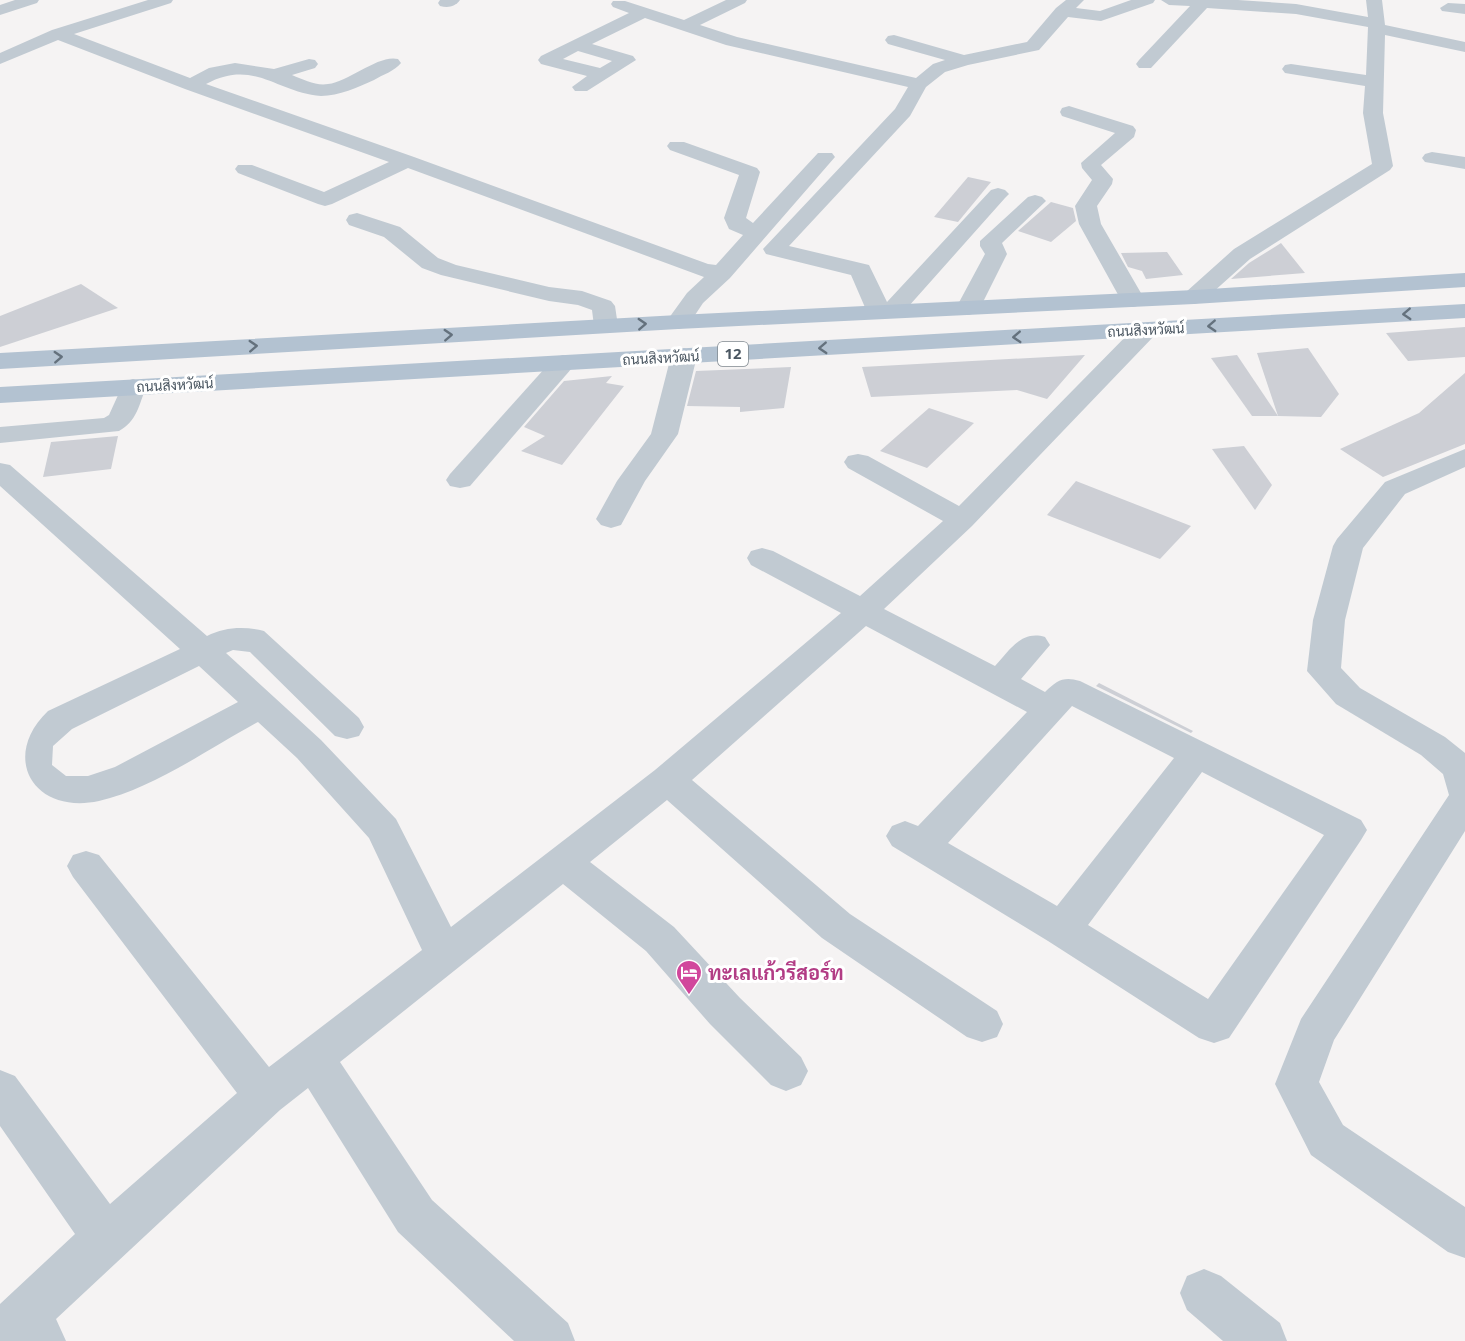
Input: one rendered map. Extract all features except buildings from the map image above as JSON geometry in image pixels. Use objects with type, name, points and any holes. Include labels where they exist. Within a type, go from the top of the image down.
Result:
[{"type":"main road","name":"ถนนสิงหวัฒน์","points":[[0,395],[684,356],[1140,315],[1194,297],[1465,280]]},
{"type":"main road","name":"ถนนสิงหวัฒน์","points":[[0,361],[678,322],[968,308],[1140,315],[1465,311]]},
{"type":"street","points":[[0,10],[31,0]]},
{"type":"street","points":[[0,59],[58,34],[165,0]]},
{"type":"street","points":[[628,0],[619,4],[732,41],[919,84]]},
{"type":"street","points":[[684,26],[739,0]]},
{"type":"street","points":[[998,194],[886,311],[861,270],[774,249],[903,112],[919,84],[939,68],[964,60],[1033,45],[1041,39],[1069,5],[1101,16],[1147,0]]},
{"type":"street","points":[[1169,0],[1212,1],[1296,9],[1465,47]]},
{"type":"street","points":[[1194,297],[1242,254],[1383,166],[1373,113],[1377,26],[1374,0]]},
{"type":"street","points":[[1145,64],[1212,1]]},
{"type":"street","points":[[1448,8],[1465,9]]},
{"type":"street","points":[[602,74],[547,60],[644,12]]},
{"type":"street","points":[[58,34],[191,85],[407,161],[703,270],[722,273]]},
{"type":"street","points":[[894,40],[964,60]]},
{"type":"street","points":[[576,45],[627,60],[581,87]]},
{"type":"street","points":[[833,65],[851,53]]},
{"type":"street","points":[[191,85],[215,72],[235,68],[275,75],[315,89],[326,90],[342,86],[392,63]]},
{"type":"street","points":[[275,75],[309,64]]},
{"type":"street","points":[[1291,69],[1375,82]]},
{"type":"street","points":[[21,1332],[106,1238],[265,1096],[668,780],[864,610],[962,520],[1140,315],[1090,224],[1086,206],[1102,184],[1103,179],[1092,168],[1091,163],[1127,133],[1126,130],[1069,112]]},
{"type":"street","points":[[677,146],[774,179]]},
{"type":"street","points":[[756,233],[737,224],[735,218],[774,179],[825,157]]},
{"type":"street","points":[[1432,158],[1465,163]]},
{"type":"street","points":[[245,170],[325,200],[407,161]]},
{"type":"street","points":[[678,322],[695,298],[722,273],[756,233],[774,179]]},
{"type":"street","points":[[968,308],[996,254],[991,241],[1035,201]]},
{"type":"street","points":[[357,220],[392,232],[430,262],[449,270],[549,294],[595,301],[603,306],[606,326]]},
{"type":"street","points":[[611,519],[631,481],[664,434],[684,356]]},
{"type":"street","points":[[460,480],[563,363]]},
{"type":"street","points":[[0,435],[110,425],[121,419],[133,387]]},
{"type":"street","points":[[858,462],[962,520]]},
{"type":"street","points":[[1459,467],[1395,489],[1348,546],[1329,620],[1324,671],[1348,696],[1433,746],[1464,782],[1316,1032],[1297,1084],[1327,1140],[1465,1235]]},
{"type":"street","points":[[0,471],[202,650],[309,749],[383,829],[444,954]]},
{"type":"street","points":[[762,558],[1050,709]]},
{"type":"street","points":[[261,705],[122,780],[105,785],[73,790],[53,787],[40,776],[33,759],[35,746],[44,732],[60,720],[228,639],[253,639],[261,644],[347,727]]},
{"type":"street","points":[[999,682],[1034,645]]},
{"type":"street","points":[[1068,689],[1197,753],[1348,830],[1214,1025],[1062,929],[914,841],[1068,689]]},
{"type":"street","points":[[1062,929],[1197,753]]},
{"type":"street","points":[[668,780],[836,926],[982,1024]]},
{"type":"street","points":[[562,861],[660,939],[725,1011],[786,1071]]},
{"type":"street","points":[[86,866],[265,1096]]},
{"type":"street","points":[[313,1058],[415,1216],[549,1341]]},
{"type":"street","points":[[0,1090],[106,1238]]},
{"type":"street","points":[[1204,1293],[1262,1341]]},
{"type":"place","name":"ทะเลแก้วรีสอร์ท","points":[[689,996]]}]
